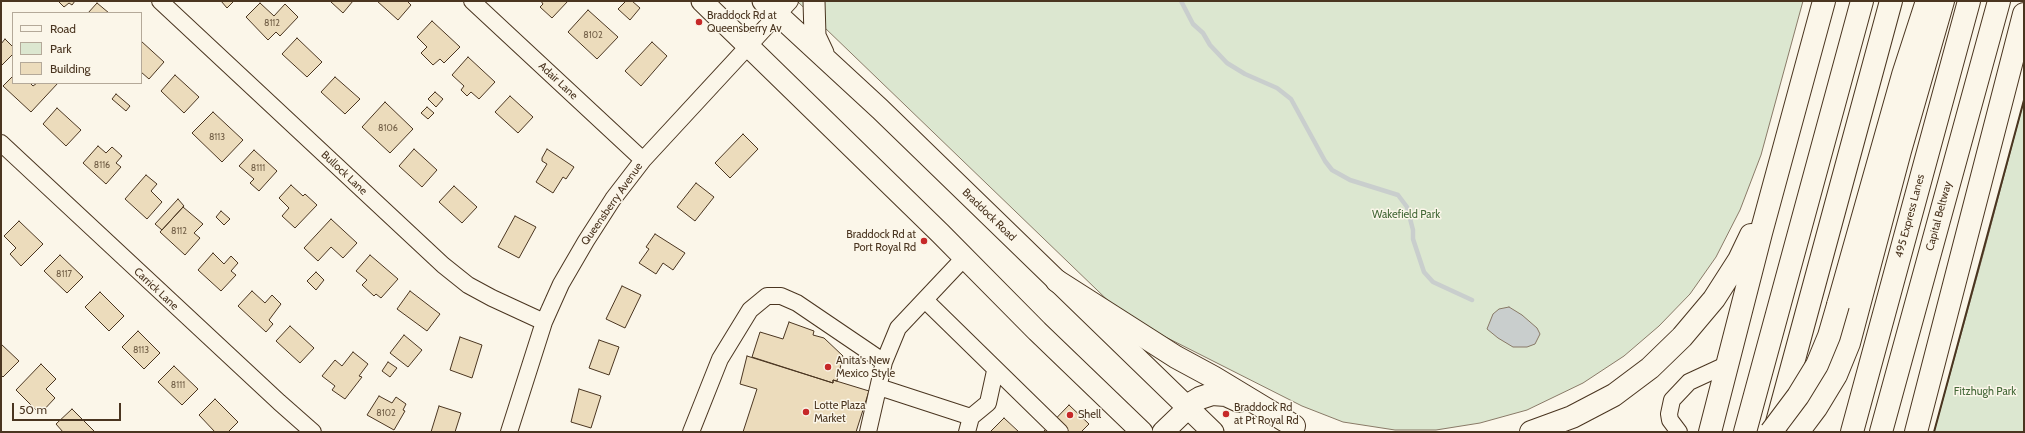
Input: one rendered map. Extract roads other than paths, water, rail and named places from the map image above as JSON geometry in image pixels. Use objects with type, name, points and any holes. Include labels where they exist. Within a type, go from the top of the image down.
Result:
[{"type":"highway","points":[[1710,432],[1788,132],[1824,1]]},
{"type":"highway","points":[[1745,432],[1862,1]]},
{"type":"highway","points":[[1774,432],[1821,254],[1891,1]]},
{"type":"highway","points":[[1798,432],[1816,408],[1836,375],[1849,343],[1848,308],[1903,76],[1927,1]]},
{"type":"highway","points":[[1771,432],[1798,396],[1817,365],[1829,336],[1848,308],[1900,151],[1943,1]]},
{"type":"highway","name":"495 Express Lanes","points":[[1852,432],[1970,1]]},
{"type":"highway","name":"Capital Beltway","points":[[1881,432],[1999,1]]},
{"type":"highway","points":[[1916,432],[2024,14]]},
{"type":"highway","points":[[1531,432],[1572,417],[1614,395],[1650,368],[1682,337],[1714,299],[1739,260],[1760,216],[1788,132]]},
{"type":"highway","points":[[1057,280],[1176,357],[1301,429]]},
{"type":"highway","points":[[1188,408],[1190,404],[1200,398],[1212,394],[1226,395],[1301,429]]},
{"type":"main road","points":[[702,1],[964,258],[1036,331],[1142,432]]},
{"type":"main road","points":[[814,1],[815,36],[821,49],[831,63]]},
{"type":"main road","name":"Braddock Road","points":[[777,5],[831,63],[1213,432]]},
{"type":"main road","points":[[1163,432],[1188,408]]},
{"type":"street","name":"Bullock Lane","points":[[160,1],[443,265],[468,285],[544,322]]},
{"type":"street","name":"Adair Lane","points":[[472,1],[643,160]]},
{"type":"street","name":"Queensberry Avenue","points":[[509,432],[544,322],[561,284],[586,240],[613,199],[643,160],[749,46],[777,5]]},
{"type":"street","name":"Carrick Lane","points":[[1,144],[273,397],[313,432]]},
{"type":"street","points":[[868,432],[884,362],[898,328],[964,258]]},
{"type":"street","points":[[691,432],[720,359],[750,310],[767,296],[781,296],[797,303],[884,362]]},
{"type":"street","points":[[924,300],[995,371],[1060,432]]},
{"type":"street","points":[[1679,432],[1670,420],[1669,414],[1672,400],[1689,382],[1728,364]]},
{"type":"street","points":[[879,387],[969,425],[988,403],[995,371]]},
{"type":"waterway","points":[[1181,1],[1193,24],[1203,33],[1210,45],[1227,63],[1245,74],[1277,88],[1291,99],[1325,161],[1332,170],[1350,180],[1398,195],[1407,207],[1413,230],[1413,239],[1424,272],[1433,282],[1472,300]]},
{"type":"place","name":"Braddock Rd at Queensberry Av","points":[[699,22]]},
{"type":"place","name":"Braddock Rd at Port Royal Rd","points":[[924,241]]},
{"type":"place","name":"Anita's New Mexico Style","points":[[828,367]]},
{"type":"place","name":"Lotte Plaza Market","points":[[806,412]]},
{"type":"place","name":"Braddock Rd at Pt Royal Rd","points":[[1226,414]]},
{"type":"place","name":"Shell","points":[[1070,415]]},
{"type":"park label","name":"Wakefield Park","points":[[1406,215]]},
{"type":"park label","name":"Fitzhugh Park","points":[[1985,392]]}]
